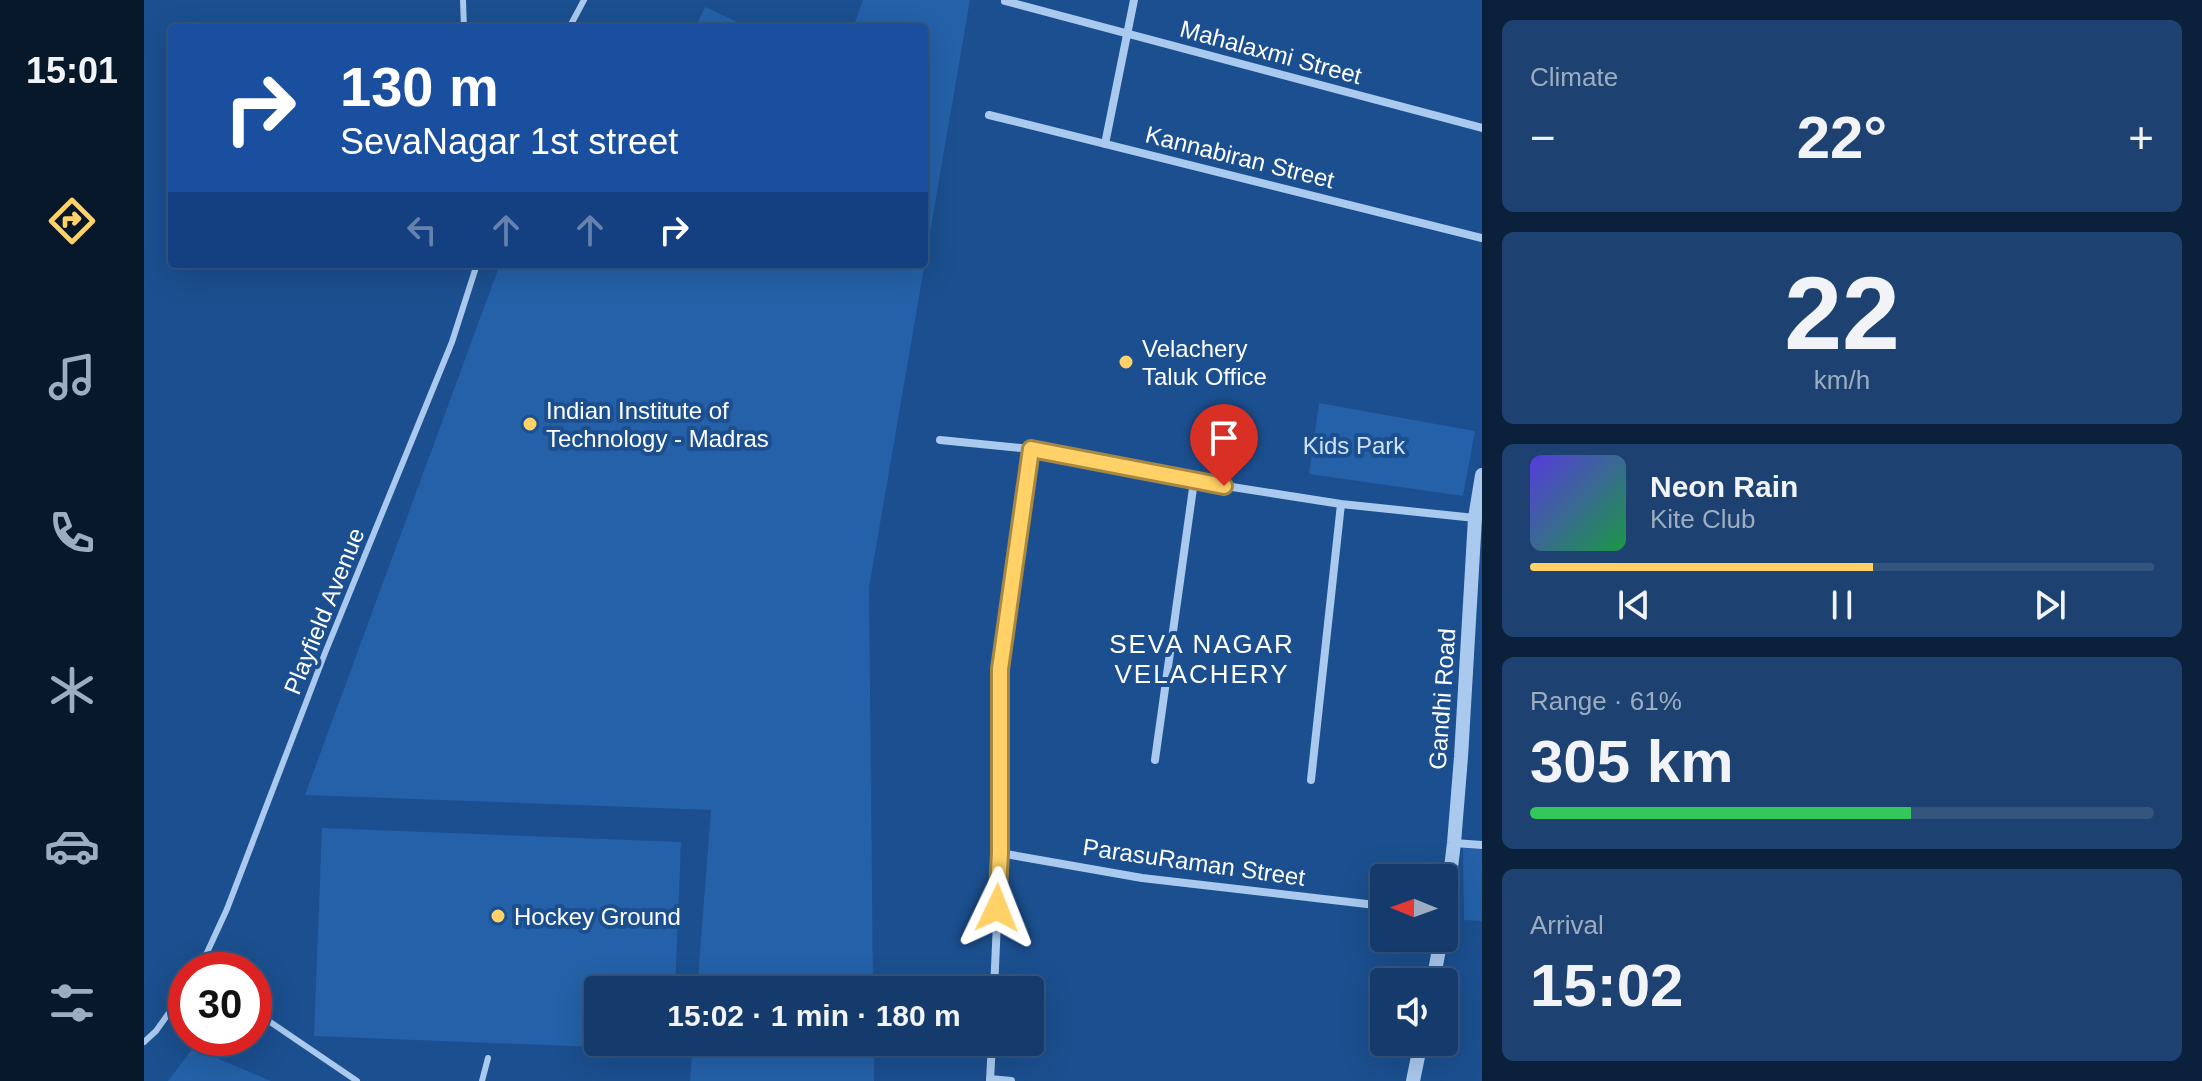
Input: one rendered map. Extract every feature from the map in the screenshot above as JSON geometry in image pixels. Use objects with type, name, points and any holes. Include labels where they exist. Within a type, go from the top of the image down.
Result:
[{"type":"street","points":[[1105,144],[1134,0]]},
{"type":"street","name":"Mahalaxmi Street","points":[[1005,1],[1482,128]]},
{"type":"street","name":"Kannabiran Street","points":[[989,115],[1482,238]]},
{"type":"street","points":[[940,440],[1031,449],[1194,481],[1341,504],[1475,518]]},
{"type":"street","points":[[995,976],[1000,853],[1000,669],[1031,449]]},
{"type":"street","name":"Gandhi Road","points":[[1451,864],[1475,518],[1482,475]]},
{"type":"street","points":[[1155,760],[1194,481]]},
{"type":"street","points":[[1311,780],[1341,504]]},
{"type":"street","points":[[1454,843],[1482,845]]},
{"type":"street","name":"ParasuRaman Street","points":[[1000,853],[1142,878],[1370,904]]},
{"type":"street","points":[[991,1056],[990,1080],[1011,1081]]},
{"type":"street","points":[[1413,1081],[1418,1056]]},
{"type":"lane","points":[[463,0],[464,24]]},
{"type":"lane","points":[[571,24],[584,0]]},
{"type":"lane","name":"Playfield Avenue","points":[[207,952],[452,342],[476,268]]},
{"type":"lane","points":[[144,1042],[168,1014]]},
{"type":"lane","points":[[272,1023],[357,1081]]},
{"type":"lane","points":[[482,1081],[488,1058]]},
{"type":"green space","points":[[863,0],[970,0],[928,245],[928,24],[854,24]]},
{"type":"green space","points":[[705,7],[742,24],[697,24]]},
{"type":"green space","points":[[499,268],[924,268],[869,588],[873,976],[698,976],[711,810],[305,795]]},
{"type":"green space","name":"Kids Park","points":[[1319,403],[1475,431],[1463,496],[1309,474]]},
{"type":"green space","name":"Hockey Ground","points":[[322,828],[681,842],[676,976],[584,976],[584,1047],[314,1036]]},
{"type":"green space","points":[[1463,848],[1482,849],[1482,921],[1464,920]]},
{"type":"green space","points":[[187,1056],[212,1056],[271,1081],[168,1081]]},
{"type":"green space","points":[[692,1056],[874,1056],[874,1081],[690,1081]]},
{"type":"place","name":"Velachery Taluk Office","points":[[1126,362]]},
{"type":"place","name":"Indian Institute of Technology - Madras","points":[[530,424]]},
{"type":"place","name":"Hockey Ground","points":[[498,916]]},
{"type":"district","name":"SEVA NAGAR VELACHERY","points":[[1202,659]]},
{"type":"route","points":[[997,908],[1000,669],[1031,449],[1224,486]]}]
